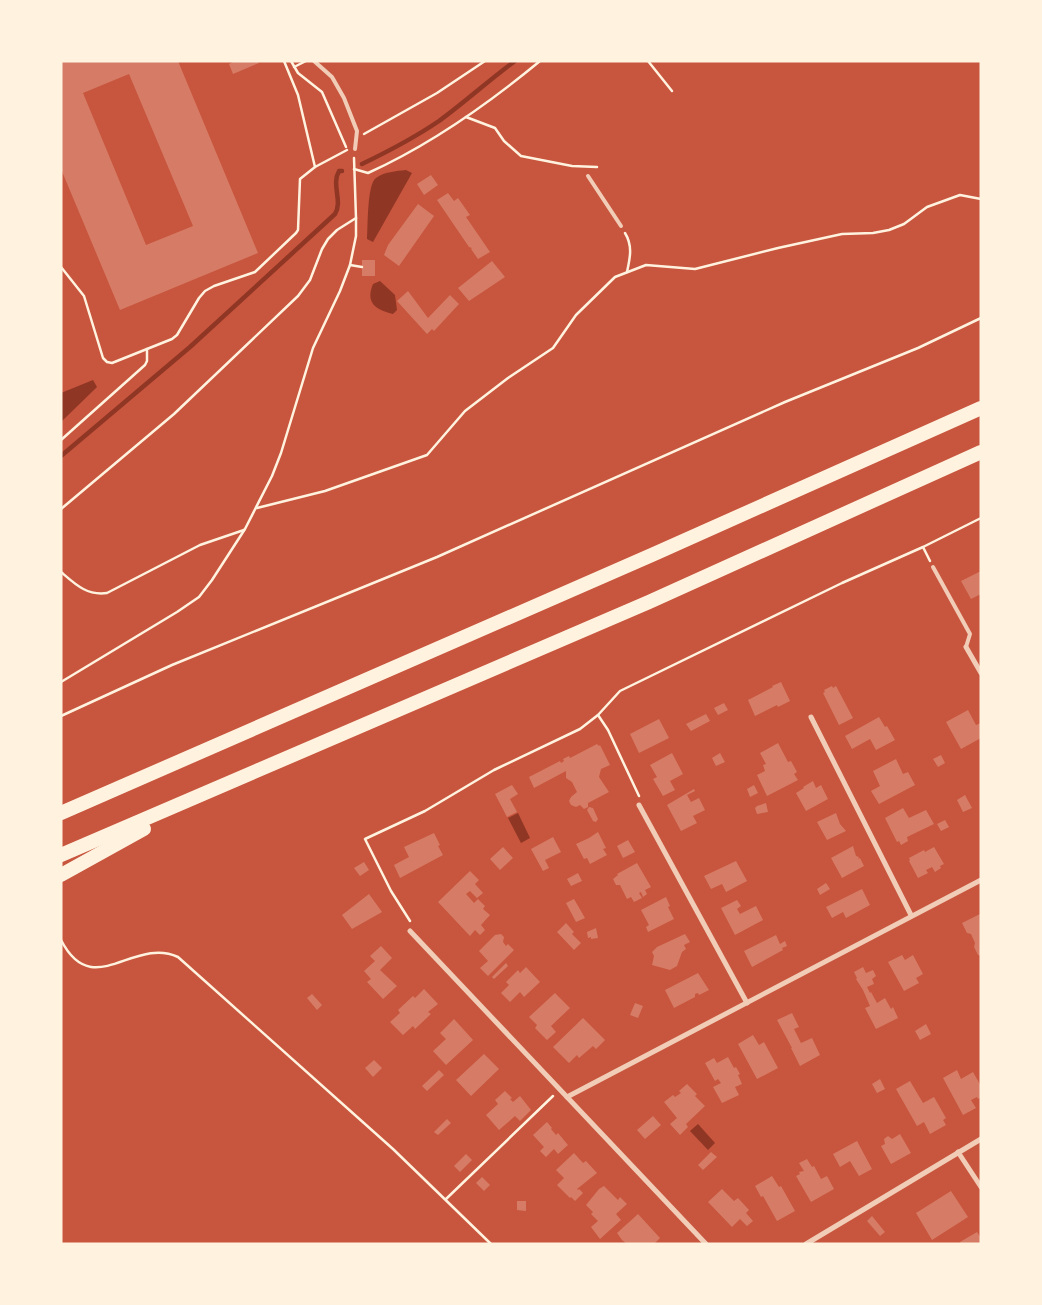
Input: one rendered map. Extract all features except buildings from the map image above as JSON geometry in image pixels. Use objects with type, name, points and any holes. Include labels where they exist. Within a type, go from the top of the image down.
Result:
[{"type":"highway","points":[[61,812],[654,554],[981,408]]},
{"type":"highway","points":[[61,855],[649,602],[981,452]]},
{"type":"highway","points":[[61,875],[206,794]]},
{"type":"street","points":[[966,647],[981,673]]},
{"type":"street","points":[[811,717],[912,915]]},
{"type":"street","points":[[639,805],[747,1003]]},
{"type":"street","points":[[567,1098],[981,880]]},
{"type":"street","points":[[410,931],[706,1244]]},
{"type":"street","points":[[806,1244],[981,1139]]},
{"type":"street","points":[[958,1152],[981,1187]]},
{"type":"lane","points":[[314,61],[332,77],[344,98],[357,131],[354,149]]},
{"type":"lane","points":[[588,176],[621,226]]},
{"type":"lane","points":[[934,567],[970,634],[966,647]]},
{"type":"path","points":[[284,61],[298,95],[314,167]]},
{"type":"path","points":[[291,61],[298,73],[322,92],[347,150]]},
{"type":"path","points":[[294,67],[307,61]]},
{"type":"path","points":[[61,682],[177,612],[199,596],[212,580],[257,508],[281,453],[312,348],[340,291],[350,265],[356,236],[354,149],[364,134],[437,93],[485,61]]},
{"type":"path","points":[[353,169],[368,173],[431,140],[466,117],[540,61]]},
{"type":"path","points":[[648,61],[672,91]]},
{"type":"path","points":[[466,117],[495,128],[504,141],[521,156],[572,166],[597,167]]},
{"type":"path","points":[[61,267],[84,296],[103,358],[106,362],[112,363],[147,349],[175,337],[205,291],[255,272],[296,233],[298,230],[299,182],[304,174],[347,150],[354,149]]},
{"type":"path","points":[[257,508],[325,491],[427,455],[465,411],[508,378],[553,348],[576,315],[615,277],[646,264],[695,269],[842,234],[873,233],[889,230],[904,224],[927,207],[954,197],[960,195],[974,196],[981,199]]},
{"type":"path","points":[[61,509],[174,414],[298,296],[310,280],[328,239],[337,230],[356,218]]},
{"type":"path","points":[[621,226],[630,241],[631,252],[627,272]]},
{"type":"path","points":[[350,265],[362,267]]},
{"type":"path","points":[[61,716],[172,665],[437,557],[785,402],[918,348],[981,318]]},
{"type":"path","points":[[61,440],[146,363],[147,349]]},
{"type":"path","points":[[410,931],[413,926],[391,891],[364,839],[425,811],[494,770],[580,729],[598,715],[620,691],[981,518]]},
{"type":"path","points":[[61,572],[86,591],[107,593],[200,545],[245,529]]},
{"type":"path","points":[[923,547],[934,567]]},
{"type":"path","points":[[598,715],[608,730],[640,798],[639,805]]},
{"type":"path","points":[[61,940],[75,959],[100,968],[108,967],[149,952],[166,952],[178,957],[262,1030],[446,1199],[491,1244]]},
{"type":"path","points":[[446,1199],[559,1090]]},
{"type":"shaded area","points":[[406,170],[412,173],[373,242],[367,239],[369,197],[373,182],[383,174]]},
{"type":"shaded area","points":[[380,281],[395,295],[397,310],[393,314],[377,308],[371,301],[370,296],[373,284]]},
{"type":"shaded area","points":[[93,380],[97,387],[61,422],[61,393]]},
{"type":"shaded area","points":[[518,813],[530,838],[521,843],[508,818]]},
{"type":"shaded area","points":[[698,1124],[715,1143],[708,1150],[690,1131]]},
{"type":"waterway","points":[[362,164],[401,144],[439,121],[515,61]]},
{"type":"waterway","points":[[61,456],[190,347],[335,214],[338,204],[336,182],[339,171],[342,171]]}]
